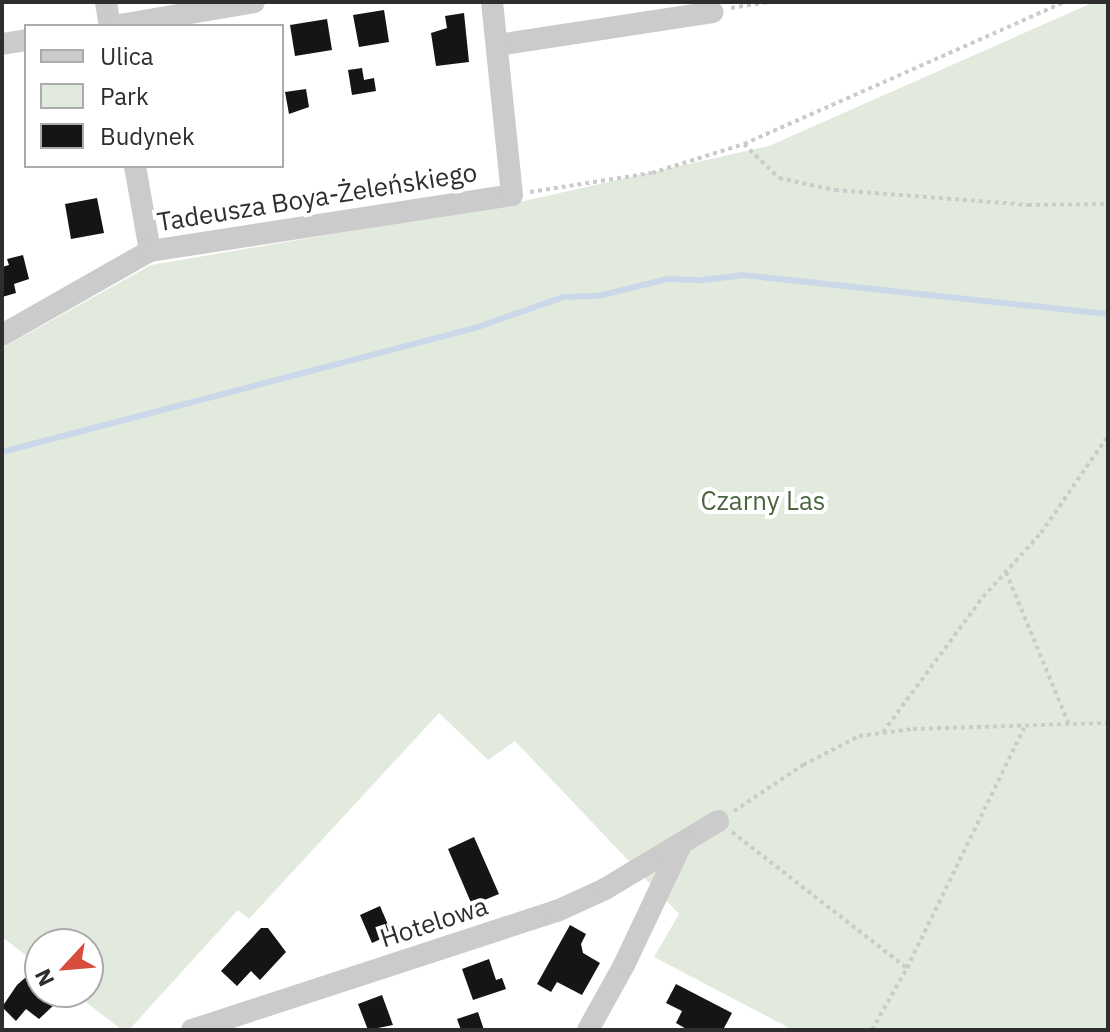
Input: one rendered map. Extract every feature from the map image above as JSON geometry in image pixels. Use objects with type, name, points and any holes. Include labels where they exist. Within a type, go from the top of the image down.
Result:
[{"type":"street","points":[[106,2],[112,24]]},
{"type":"street","points":[[124,24],[254,2]]},
{"type":"street","name":"Tadeusza Boya-Żeleńskiego","points":[[2,335],[150,251],[512,195],[492,2]]},
{"type":"street","points":[[497,45],[712,12]]},
{"type":"street","points":[[2,44],[24,40]]},
{"type":"street","points":[[135,168],[150,251]]},
{"type":"street","name":"Hotelowa","points":[[192,1030],[557,911],[605,889],[718,821]]},
{"type":"street","points":[[588,1030],[624,965],[682,843]]},
{"type":"path","points":[[712,12],[768,2]]},
{"type":"path","points":[[512,195],[652,173],[744,144],[1065,2]]},
{"type":"path","points":[[744,144],[779,178],[835,190],[1028,205],[1108,204]]},
{"type":"path","points":[[883,732],[983,597],[1041,533],[1108,436]]},
{"type":"path","points":[[1006,571],[1069,725]]},
{"type":"path","points":[[907,968],[718,821],[827,752],[859,736],[883,732],[1108,723]]},
{"type":"path","points":[[872,1030],[907,968],[1024,728]]},
{"type":"green space","name":"Czarny Las","points":[[1094,2],[1108,2],[1108,1030],[793,1030],[654,957],[679,914],[515,741],[488,760],[439,713],[249,919],[238,910],[129,1030],[122,1030],[94,1008],[104,1008],[104,928],[24,928],[24,954],[2,937],[2,348],[151,265],[515,203],[769,146]]},
{"type":"building","points":[[384,10],[389,42],[359,47],[353,15]]},
{"type":"building","points":[[464,13],[469,62],[436,66],[431,33],[447,28],[445,16]]},
{"type":"building","points":[[327,19],[332,50],[295,56],[290,25]]},
{"type":"building","points":[[362,68],[364,80],[374,78],[376,91],[352,95],[348,70]]},
{"type":"building","points":[[306,89],[309,107],[289,114],[285,92]]},
{"type":"building","points":[[97,198],[104,233],[71,239],[65,204]]},
{"type":"building","points":[[23,255],[29,279],[14,284],[16,293],[2,297],[2,267],[9,265],[7,259]]},
{"type":"building","points":[[474,837],[499,894],[472,905],[448,849]]},
{"type":"building","points":[[380,906],[392,934],[372,943],[360,915]]},
{"type":"building","points":[[570,925],[586,934],[581,944],[583,953],[600,963],[582,995],[557,982],[551,992],[537,984]]},
{"type":"building","points":[[261,928],[268,928],[286,952],[260,980],[251,971],[237,986],[221,971]]},
{"type":"building","points":[[489,959],[496,980],[502,978],[506,989],[473,1000],[462,969]]},
{"type":"building","points":[[24,979],[24,1008],[51,1008],[39,1019],[26,1009],[16,1021],[2,1007]]},
{"type":"building","points":[[676,984],[732,1013],[723,1030],[688,1030],[676,1023],[682,1011],[666,1003]]},
{"type":"building","points":[[382,995],[393,1025],[368,1030],[358,1004]]},
{"type":"building","points":[[478,1012],[484,1030],[461,1030],[457,1019]]},
{"type":"waterway","points":[[2,452],[478,327],[563,297],[598,296],[668,279],[703,280],[742,275],[1108,314]]}]
